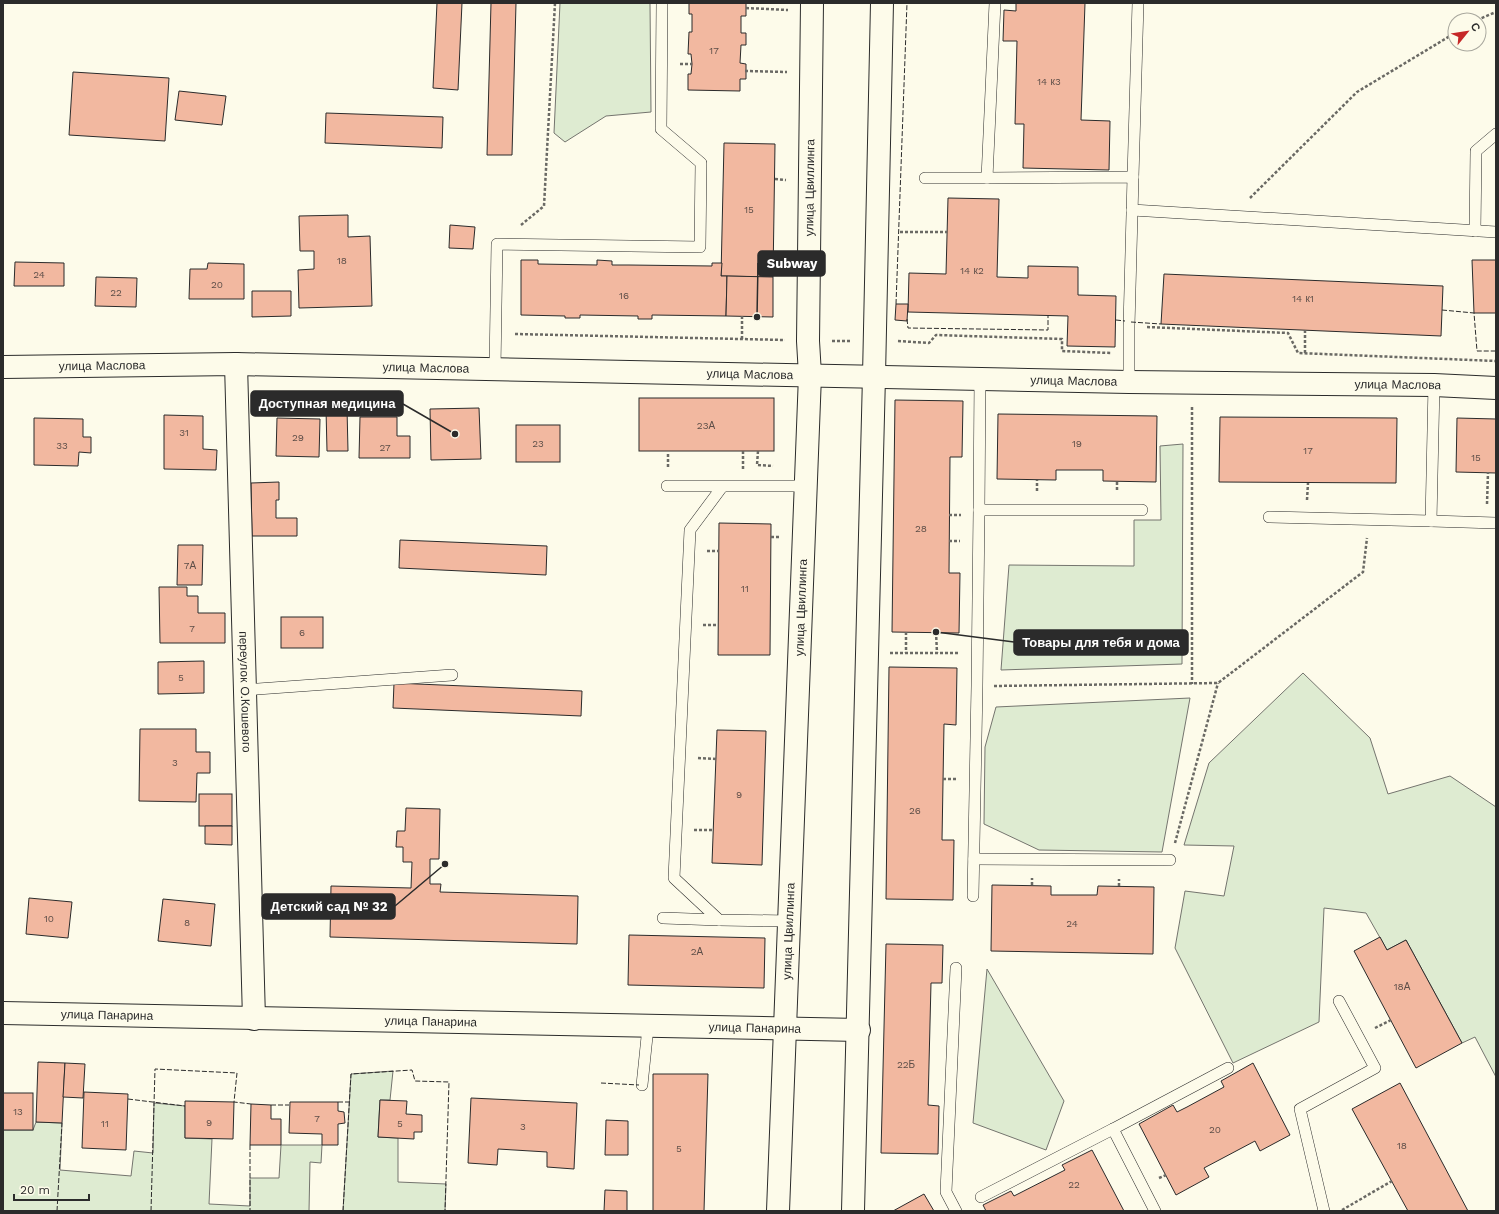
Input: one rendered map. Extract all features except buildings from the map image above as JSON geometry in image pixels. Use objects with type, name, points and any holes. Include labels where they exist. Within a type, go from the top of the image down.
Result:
[{"type":"street","points":[[854,1211],[882,3]]},
{"type":"street","name":"улица Цвиллинга","points":[[778,1211],[810,375],[808,333],[804,6]]},
{"type":"street","name":"улица Маслова","points":[[3,367],[236,364],[1129,382],[1434,384],[1496,388]]},
{"type":"street","name":"переулок О.Кошевого","points":[[236,364],[254,1019]]},
{"type":"street","name":"улица Панарина","points":[[3,1013],[859,1030]]},
{"type":"lane","points":[[495,369],[497,244],[700,247],[701,163],[661,129],[662,3]]},
{"type":"lane","points":[[987,178],[995,3]]},
{"type":"lane","points":[[1129,382],[1129,326],[1138,3]]},
{"type":"lane","points":[[1475,231],[1476,151],[1496,134]]},
{"type":"lane","points":[[925,178],[1133,177]]},
{"type":"lane","points":[[1132,210],[1496,232]]},
{"type":"lane","points":[[973,896],[978,686],[980,378]]},
{"type":"lane","points":[[1431,521],[1434,384]]},
{"type":"lane","points":[[667,486],[806,486]]},
{"type":"lane","points":[[719,920],[674,878],[690,530],[722,486]]},
{"type":"lane","points":[[979,510],[1142,510]]},
{"type":"lane","points":[[1269,517],[1491,523]]},
{"type":"lane","points":[[245,690],[452,675]]},
{"type":"lane","points":[[974,859],[1170,860]]},
{"type":"lane","points":[[663,918],[789,921]]},
{"type":"lane","points":[[956,968],[946,1192],[956,1211]]},
{"type":"lane","points":[[1324,1211],[1300,1109],[1375,1068],[1339,1001]]},
{"type":"lane","points":[[642,1085],[648,1027]]},
{"type":"lane","points":[[981,1197],[1228,1068]]},
{"type":"lane","points":[[1113,1129],[1155,1211]]},
{"type":"path","points":[[497,244],[544,206],[555,3]]},
{"type":"path","points":[[746,8],[804,6]]},
{"type":"path","points":[[1233,216],[1357,92],[1447,38]]},
{"type":"path","points":[[745,71],[794,72]]},
{"type":"path","points":[[775,179],[793,180]]},
{"type":"path","points":[[898,232],[947,232]]},
{"type":"path","points":[[742,316],[742,339]]},
{"type":"path","points":[[1129,326],[1288,333],[1298,353],[1496,361]]},
{"type":"path","points":[[1304,353],[1305,330]]},
{"type":"path","points":[[496,334],[791,340]]},
{"type":"path","points":[[898,341],[929,343],[936,335],[1062,339],[1062,351],[1113,353]]},
{"type":"path","points":[[1192,406],[1192,684]]},
{"type":"path","points":[[758,452],[757,465],[780,466]]},
{"type":"path","points":[[1488,472],[1491,523]]},
{"type":"path","points":[[978,686],[1218,683],[1363,572],[1370,520]]},
{"type":"path","points":[[906,632],[906,653]]},
{"type":"path","points":[[936,632],[937,653]]},
{"type":"path","points":[[885,653],[978,653]]},
{"type":"path","points":[[1170,860],[1218,683]]},
{"type":"path","points":[[1340,1211],[1392,1181]]},
{"type":"green space","points":[[560,3],[650,3],[651,112],[606,116],[565,142],[554,133]]},
{"type":"green space","points":[[1183,444],[1182,664],[1001,670],[1009,565],[1134,566],[1134,520],[1161,520],[1160,446]]},
{"type":"green space","points":[[1303,673],[1370,738],[1388,794],[1450,776],[1496,807],[1496,1077],[1475,1037],[1462,1043],[1406,940],[1387,950],[1366,913],[1324,908],[1319,1022],[1233,1063],[1175,948],[1185,891],[1224,896],[1234,846],[1184,845],[1209,763]]},
{"type":"green space","points":[[1190,698],[1162,852],[1039,850],[984,824],[985,747],[996,707]]},
{"type":"green space","points":[[987,969],[1064,1101],[1046,1150],[973,1123]]},
{"type":"green space","points":[[393,1071],[390,1100],[380,1100],[378,1137],[398,1138],[398,1182],[446,1184],[445,1211],[343,1211],[351,1074]]},
{"type":"green space","points":[[154,1103],[185,1106],[185,1138],[212,1139],[209,1204],[250,1206],[250,1178],[279,1178],[281,1145],[322,1145],[321,1163],[310,1162],[309,1211],[3,1211],[3,1130],[33,1130],[36,1122],[62,1123],[60,1170],[131,1176],[134,1151],[153,1153]]},
{"type":"fence","points":[[896,304],[907,3]]},
{"type":"fence","points":[[1442,310],[1474,313],[1477,351],[1496,351]]},
{"type":"fence","points":[[907,319],[908,328],[1048,330],[1048,316]]},
{"type":"fence","points":[[1116,320],[1125,321]]},
{"type":"fence","points":[[1131,322],[1161,324]]},
{"type":"fence","points":[[151,1211],[155,1069],[237,1073],[234,1102],[251,1104]]},
{"type":"fence","points":[[343,1211],[351,1074],[412,1070],[415,1081],[449,1082],[445,1211]]},
{"type":"fence","points":[[601,1083],[639,1085]]},
{"type":"fence","points":[[128,1099],[185,1106]]},
{"type":"fence","points":[[338,1102],[349,1102]]},
{"type":"fence","points":[[271,1105],[289,1105]]},
{"type":"fence","points":[[57,1211],[62,1123]]},
{"type":"fence","points":[[250,1145],[250,1211]]},
{"type":"place","name":"Subway","points":[[757,317]]},
{"type":"place","name":"Доступная медицина","points":[[455,434]]},
{"type":"place","name":"Товары для тебя и дома","points":[[936,632]]},
{"type":"place","name":"Детский сад № 32","points":[[445,864]]}]
